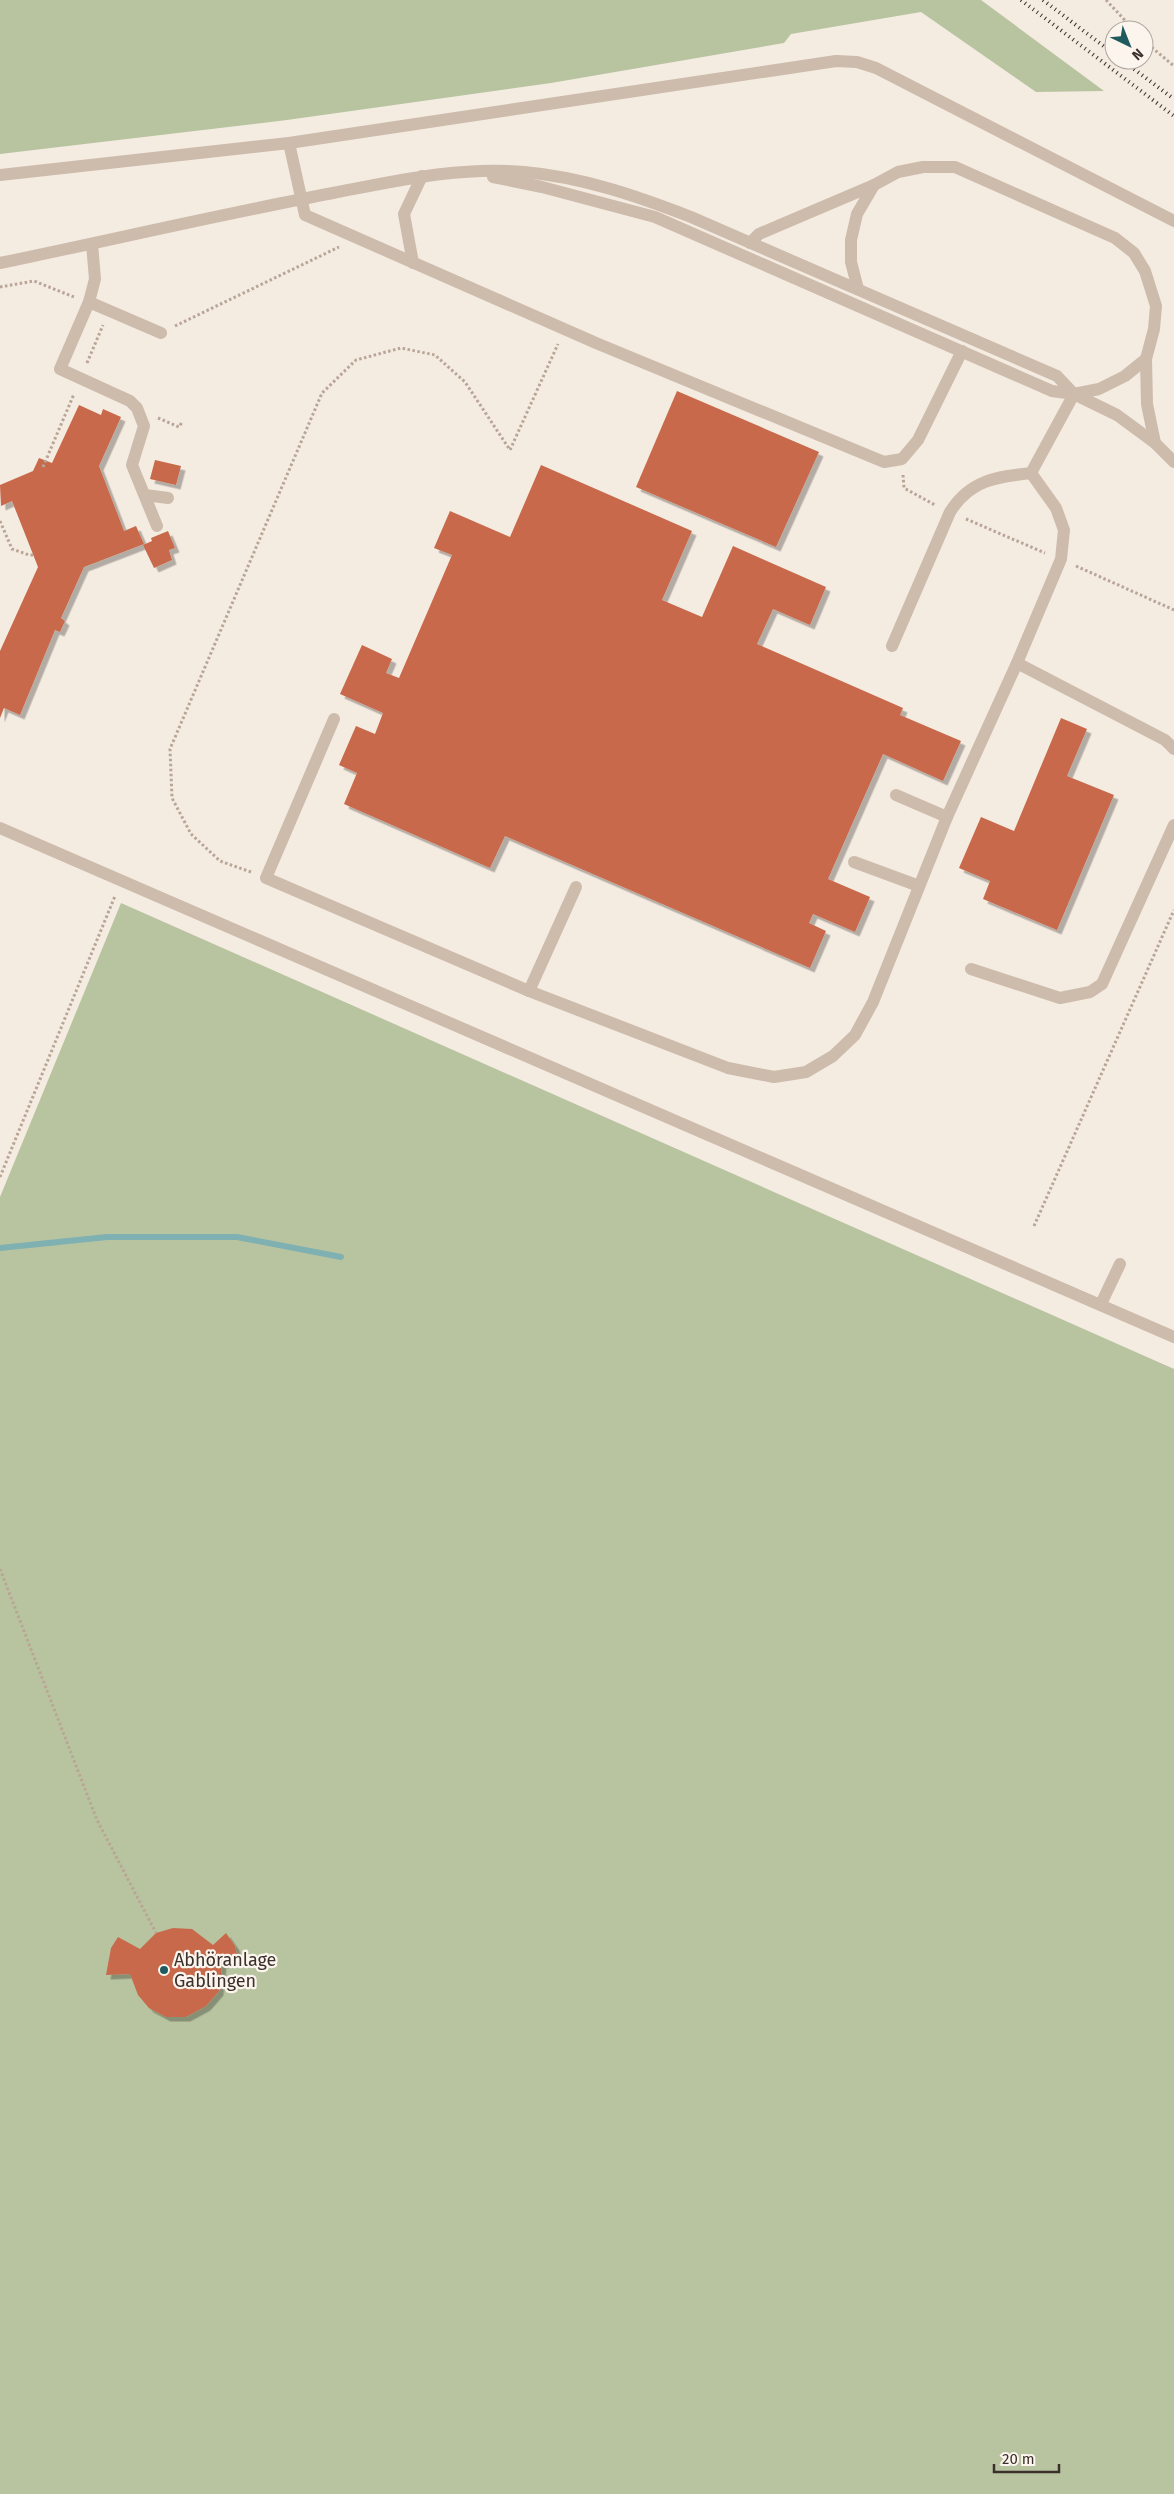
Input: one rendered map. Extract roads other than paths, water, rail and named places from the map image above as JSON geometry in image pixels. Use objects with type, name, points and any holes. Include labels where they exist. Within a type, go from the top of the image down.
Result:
[{"type":"lane","points":[[0,174],[289,143],[836,61],[857,62],[876,68],[1174,221]]},
{"type":"lane","points":[[289,143],[305,215],[564,330],[884,462],[902,459],[918,440],[962,351]]},
{"type":"lane","points":[[750,243],[759,234],[874,185],[898,172],[923,167],[955,167],[1115,238],[1134,253],[1151,286],[1156,306],[1154,329],[1146,359],[1147,404],[1155,443]]},
{"type":"lane","points":[[464,172],[542,187],[655,217],[1052,391],[1074,394],[1117,415],[1155,443],[1174,462]]},
{"type":"lane","points":[[0,263],[300,199],[422,176],[464,172],[523,172],[580,180],[632,194],[858,289],[1056,376],[1074,394]]},
{"type":"lane","points":[[413,263],[404,214],[422,176]]},
{"type":"lane","points":[[858,289],[851,262],[852,240],[857,214],[874,185]]},
{"type":"lane","points":[[92,244],[95,279],[89,302],[60,370],[130,401],[137,408],[144,426],[132,465],[157,526]]},
{"type":"lane","points":[[89,302],[160,333]]},
{"type":"lane","points":[[1074,394],[1099,389],[1125,376],[1146,359]]},
{"type":"lane","points":[[1031,473],[1074,394]]},
{"type":"lane","points":[[892,646],[950,512],[958,499],[978,484],[992,479],[1031,473]]},
{"type":"lane","points":[[334,719],[266,878],[529,991],[728,1068],[774,1077],[806,1072],[833,1056],[856,1035],[873,1002],[947,817],[1017,663],[1060,559],[1064,530],[1056,508],[1031,473]]},
{"type":"lane","points":[[144,495],[168,498]]},
{"type":"lane","points":[[1017,663],[1165,740],[1174,749]]},
{"type":"lane","points":[[896,795],[947,817]]},
{"type":"lane","points":[[971,969],[1060,998],[1090,992],[1102,984],[1174,825]]},
{"type":"lane","points":[[0,828],[1174,1337]]},
{"type":"lane","points":[[854,862],[919,886]]},
{"type":"lane","points":[[529,991],[576,887]]},
{"type":"lane","points":[[1101,1304],[1120,1264]]},
{"type":"waterway","points":[[0,1248],[107,1237],[237,1237],[341,1257]]},
{"type":"railway","points":[[1021,0],[1174,116]]},
{"type":"railway","points":[[1043,0],[1104,46]]},
{"type":"railway","points":[[1135,70],[1174,99]]},
{"type":"place","name":"Abhöranlage Gablingen","points":[[164,1970]]}]
